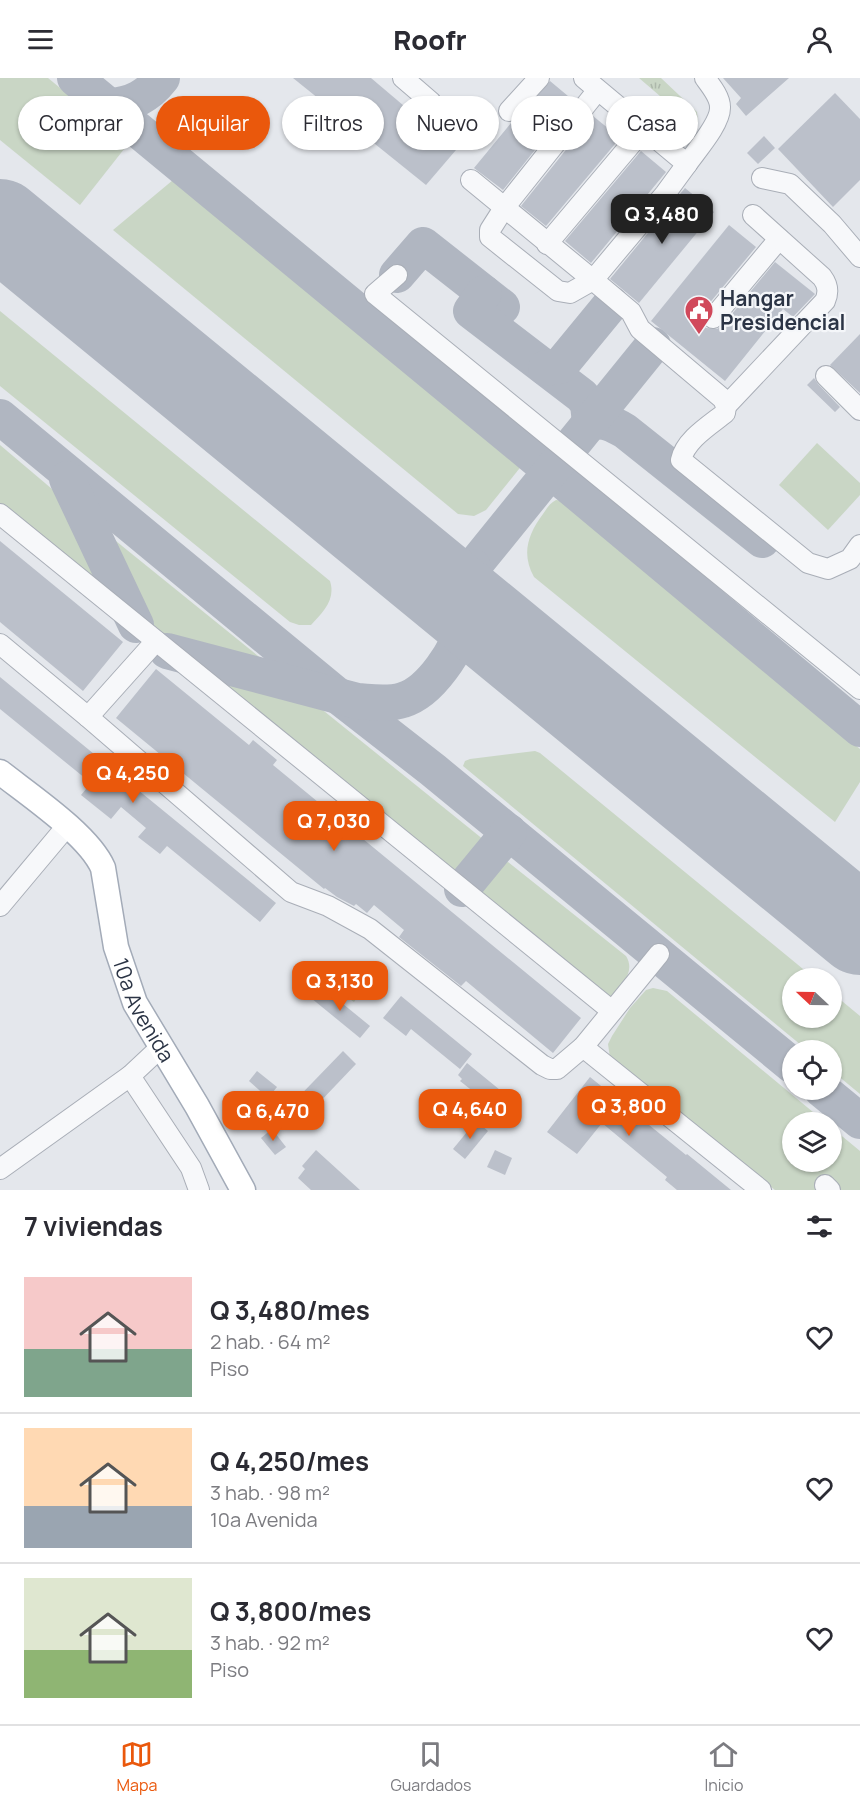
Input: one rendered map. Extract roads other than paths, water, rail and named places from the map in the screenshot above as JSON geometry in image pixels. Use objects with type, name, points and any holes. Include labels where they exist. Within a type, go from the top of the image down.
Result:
[{"type":"main road","name":"10a Avenida","points":[[0,772],[67,826],[99,858],[103,868],[116,947],[135,1003],[197,1106],[243,1190]]},
{"type":"street","points":[[402,78],[424,96]]},
{"type":"street","points":[[509,111],[538,78]]},
{"type":"street","points":[[606,98],[590,85],[490,230],[490,237],[493,241],[563,293],[570,293],[593,280],[687,164],[719,115],[720,105],[713,88],[705,78]]},
{"type":"street","points":[[547,244],[627,150]]},
{"type":"street","points":[[669,150],[687,164]]},
{"type":"street","points":[[762,178],[790,184],[832,224],[860,257]]},
{"type":"street","points":[[471,180],[631,312],[640,328],[723,399],[726,406],[725,413],[701,432],[682,454],[681,460],[808,563],[828,569],[850,559],[860,545]]},
{"type":"street","points":[[726,406],[825,302],[828,295],[826,282],[822,277],[753,215]]},
{"type":"street","points":[[713,318],[780,239]]},
{"type":"street","points":[[397,275],[375,294],[860,689]]},
{"type":"street","points":[[826,376],[860,410]]},
{"type":"street","points":[[0,514],[612,1011]]},
{"type":"street","points":[[88,717],[156,641]]},
{"type":"street","points":[[0,644],[291,892],[328,906],[370,929],[550,1069],[557,1069],[583,1047],[658,954]]},
{"type":"street","points":[[0,906],[67,826]]},
{"type":"street","points":[[0,1169],[130,1076],[161,1047]]},
{"type":"street","points":[[583,1047],[761,1190]]},
{"type":"street","points":[[130,1076],[190,1168],[199,1190]]},
{"type":"place","name":"Hangar Presidencial","points":[[699,336]]}]
